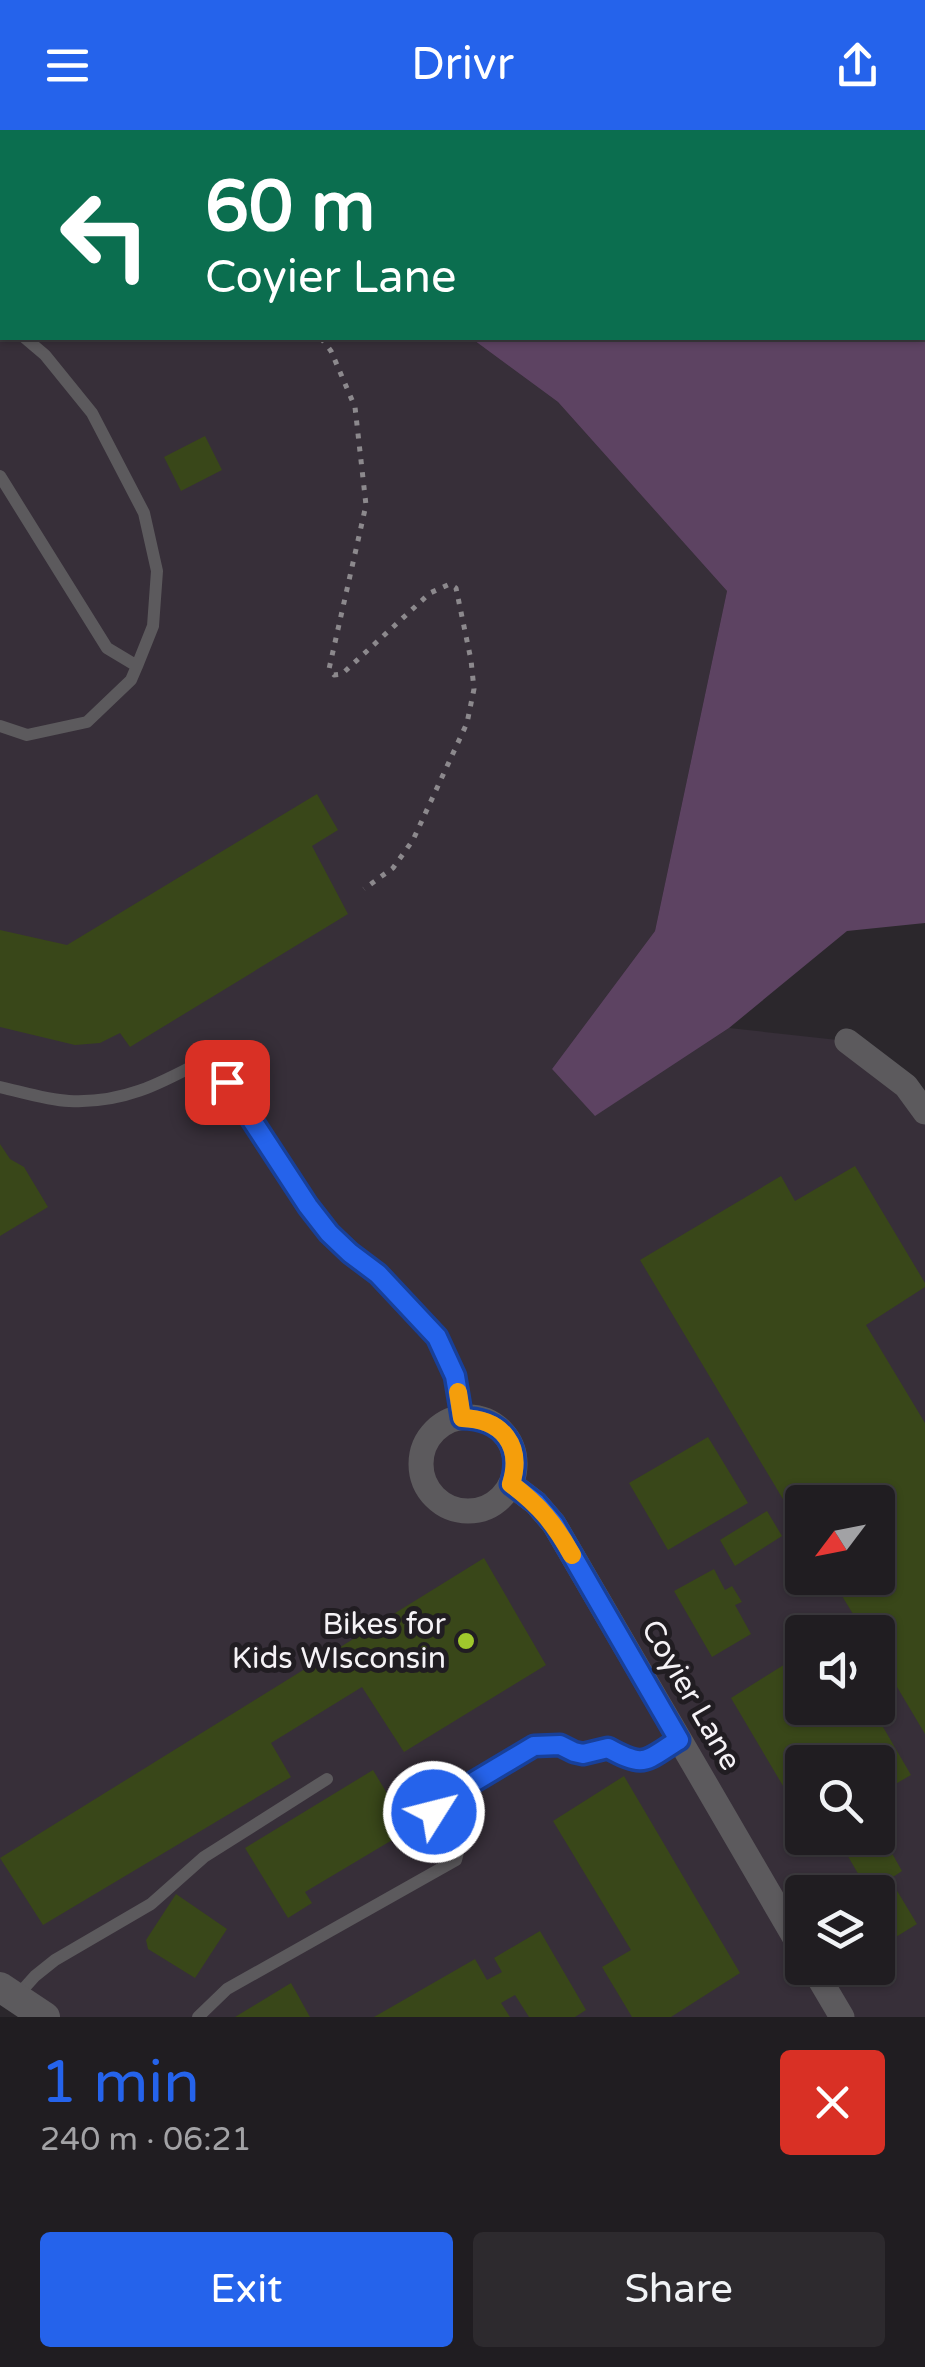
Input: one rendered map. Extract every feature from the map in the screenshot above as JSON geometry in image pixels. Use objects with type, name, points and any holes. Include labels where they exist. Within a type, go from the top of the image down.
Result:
[{"type":"street","points":[[847,1041],[906,1086],[925,1112]]},
{"type":"street","points":[[462,1418],[490,1422],[502,1431],[515,1456],[511,1484],[502,1497],[474,1511],[443,1504],[425,1482],[422,1468],[428,1440],[449,1421],[462,1418]]},
{"type":"street","name":"Coyier Lane","points":[[511,1484],[536,1503],[554,1524],[785,1921]]},
{"type":"street","points":[[823,1985],[842,2017]]},
{"type":"street","points":[[8,1992],[45,2017]]},
{"type":"lane","points":[[0,726],[27,735],[87,722],[130,680],[153,626],[157,571],[144,513],[92,413],[28,340]]},
{"type":"lane","points":[[0,476],[108,648],[137,666]]},
{"type":"lane","points":[[0,1087],[68,1101],[116,1099],[160,1084],[210,1057],[329,1233],[378,1274],[437,1337],[455,1376],[462,1418]]},
{"type":"lane","points":[[198,2017],[227,1989],[456,1860],[458,1852],[434,1812],[435,1805],[534,1746],[560,1745],[583,1754],[608,1748],[636,1762],[679,1740]]},
{"type":"lane","points":[[8,1992],[152,1904],[204,1857],[327,1779]]},
{"type":"path","points":[[322,340],[355,407],[366,505],[329,669],[334,675],[342,674],[430,593],[450,584],[456,588],[472,660],[474,689],[467,723],[413,840],[393,868],[364,889]]},
{"type":"shaded area","points":[[0,340],[474,340],[558,402],[727,591],[655,931],[552,1069],[596,1115],[729,1028],[847,1041],[925,1112],[925,2017],[45,2017],[0,1987]]},
{"type":"shaded area","points":[[474,340],[925,340],[925,923],[847,931],[729,1028],[595,1116],[552,1069],[655,931],[727,591],[558,402]]},
{"type":"building","points":[[205,436],[222,470],[181,491],[164,457]]},
{"type":"building","points":[[317,794],[338,830],[312,846],[348,914],[130,1047],[120,1033],[100,1043],[75,1045],[0,1027],[0,930],[67,945]]},
{"type":"building","points":[[0,1144],[10,1159],[24,1167],[48,1207],[0,1236]]},
{"type":"building","points":[[855,1166],[925,1283],[925,1287],[866,1325],[925,1423],[925,1734],[895,1684],[895,1615],[854,1615],[841,1595],[895,1595],[895,1485],[785,1485],[785,1503],[640,1260],[781,1176],[795,1201]]},
{"type":"building","points":[[708,1437],[748,1503],[668,1550],[629,1483]]},
{"type":"building","points":[[767,1511],[782,1536],[735,1566],[720,1540]]},
{"type":"building","points":[[484,1558],[546,1665],[404,1752],[362,1687],[271,1743],[291,1777],[43,1925],[0,1858]]},
{"type":"building","points":[[714,1569],[725,1590],[732,1586],[742,1602],[735,1605],[751,1634],[712,1657],[674,1591]]},
{"type":"building","points":[[785,1664],[785,1725],[882,1725],[894,1745],[785,1745],[785,1789],[731,1698]]},
{"type":"building","points":[[895,1748],[911,1775],[895,1784]]},
{"type":"building","points":[[373,1770],[409,1830],[305,1892],[312,1903],[288,1918],[245,1848]]},
{"type":"building","points":[[624,1776],[740,1973],[671,2017],[632,2017],[602,1967],[631,1950],[553,1821]]},
{"type":"building","points":[[847,1855],[893,1855],[902,1871],[895,1876],[859,1875]]},
{"type":"building","points":[[895,1887],[917,1924],[895,1937]]},
{"type":"building","points":[[176,1894],[227,1929],[195,1978],[148,1949],[146,1940]]},
{"type":"building","points":[[540,1931],[586,2010],[575,2017],[529,2017],[515,1995],[501,2003],[510,2017],[374,2017],[475,1959],[487,1980],[502,1972],[494,1958]]},
{"type":"building","points":[[291,1983],[310,2017],[235,2017]]},
{"type":"slow traffic","points":[[458,1392],[462,1418],[490,1422],[502,1431],[515,1456],[511,1484],[536,1503],[572,1555]]},
{"type":"place","name":"Bikes for Kids WIsconsin","points":[[466,1641]]},
{"type":"route","points":[[227,1082],[329,1233],[378,1274],[437,1337],[455,1376],[462,1418],[490,1422],[502,1431],[515,1456],[511,1484],[536,1503],[554,1524],[679,1740],[636,1762],[608,1748],[583,1754],[560,1745],[534,1746],[435,1805],[434,1812]]}]
